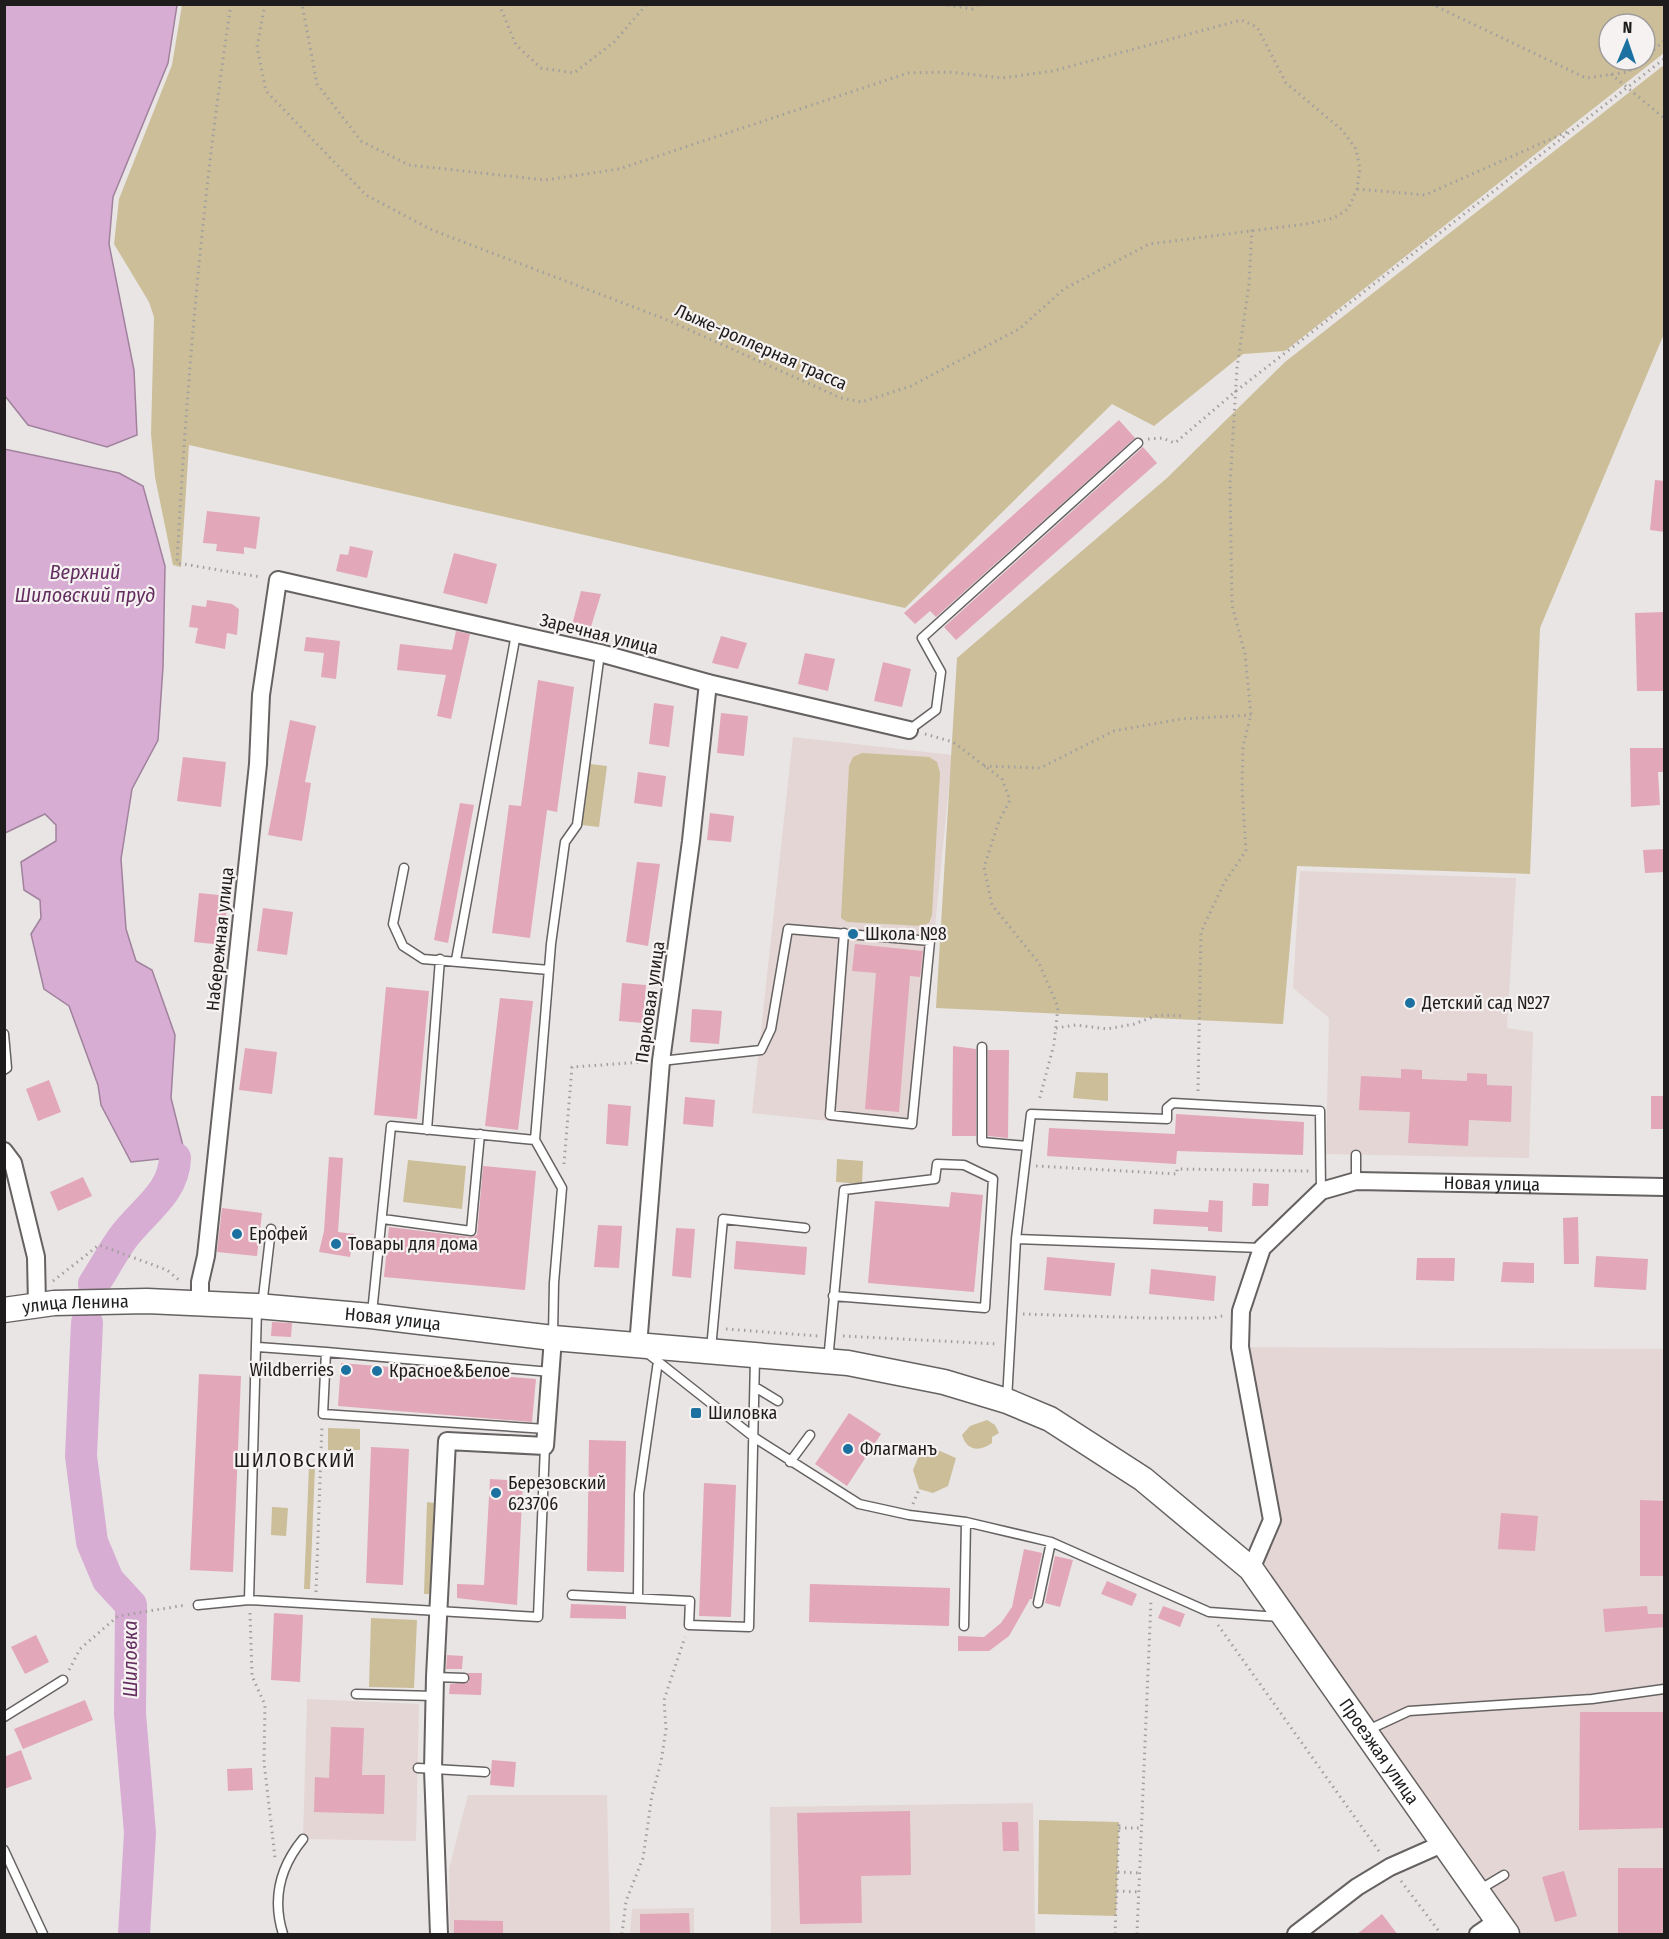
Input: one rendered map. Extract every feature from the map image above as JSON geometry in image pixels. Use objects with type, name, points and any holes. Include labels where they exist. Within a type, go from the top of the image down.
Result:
[{"type":"street","name":"Заречная улица","points":[[279,580],[600,653],[708,683],[909,730]]},
{"type":"street","name":"Набережная улица","points":[[200,1303],[200,1282],[206,1256],[258,764],[261,695],[279,580]]},
{"type":"street","name":"Парковая улица","points":[[638,1336],[661,1061],[691,841],[708,683]]},
{"type":"street","points":[[4,1150],[13,1163],[36,1257],[43,1300]]},
{"type":"street","name":"Новая улица","points":[[1321,1191],[1356,1181],[1665,1187]]},
{"type":"street","points":[[1251,1569],[1272,1520],[1240,1347],[1241,1311],[1262,1248],[1321,1191]]},
{"type":"street","name":"улица Ленина","points":[[4,1310],[43,1300],[147,1300]]},
{"type":"street","name":"Новая улица","points":[[147,1300],[260,1306],[371,1316],[553,1338],[638,1336],[710,1353],[828,1361],[903,1372],[1007,1401]]},
{"type":"street","points":[[439,1935],[426,1769],[435,1696],[447,1441],[545,1446],[553,1338]]},
{"type":"street","name":"Проезжая улица","points":[[1007,1401],[1050,1419],[1143,1479],[1251,1569],[1476,1892],[1494,1930]]},
{"type":"street","points":[[1296,1935],[1357,1887],[1390,1867],[1442,1844]]},
{"type":"lane","points":[[909,730],[936,710],[941,672],[922,638],[1138,443]]},
{"type":"lane","points":[[456,960],[516,634]]},
{"type":"lane","points":[[553,1338],[554,1283],[562,1188],[536,1140],[549,970],[564,849],[565,842],[577,825],[600,653]]},
{"type":"lane","points":[[404,868],[393,924],[403,946],[423,959],[456,960],[549,970]]},
{"type":"lane","points":[[661,1061],[761,1050],[771,1029],[788,929],[844,933],[930,941],[912,1125],[830,1115],[844,933]]},
{"type":"lane","points":[[427,1130],[440,959]]},
{"type":"lane","points":[[4,1034],[7,1068],[4,1070]]},
{"type":"lane","points":[[982,1047],[982,1142],[1027,1146]]},
{"type":"lane","points":[[1007,1401],[1016,1239],[1031,1113],[1167,1119],[1167,1108],[1173,1103],[1320,1111],[1321,1191]]},
{"type":"lane","points":[[371,1316],[391,1126],[536,1140]]},
{"type":"lane","points":[[383,1219],[471,1231],[480,1134]]},
{"type":"lane","points":[[1356,1155],[1356,1181]]},
{"type":"lane","points":[[828,1361],[833,1296],[843,1190],[935,1179],[937,1164],[964,1165],[993,1179],[985,1308],[833,1296]]},
{"type":"lane","points":[[710,1353],[723,1219],[805,1228]]},
{"type":"lane","points":[[249,1600],[260,1306],[271,1229]]},
{"type":"lane","points":[[1016,1239],[1262,1248]]},
{"type":"lane","points":[[638,1336],[658,1361],[754,1438],[859,1504],[909,1515],[966,1522],[1051,1542],[1209,1612],[1285,1618]]},
{"type":"lane","points":[[258,1347],[551,1372]]},
{"type":"lane","points":[[326,1352],[323,1414],[546,1429]]},
{"type":"lane","points":[[572,1595],[690,1601],[689,1625],[749,1627],[755,1356]]},
{"type":"lane","points":[[638,1598],[639,1494],[658,1361]]},
{"type":"lane","points":[[755,1387],[778,1401]]},
{"type":"lane","points":[[790,1462],[810,1435]]},
{"type":"lane","points":[[198,1605],[249,1600],[538,1617],[545,1446]]},
{"type":"lane","points":[[964,1626],[966,1522]]},
{"type":"lane","points":[[1038,1603],[1051,1542]]},
{"type":"lane","points":[[435,1677],[464,1678]]},
{"type":"lane","points":[[4,1717],[63,1680]]},
{"type":"lane","points":[[1365,1732],[1409,1710],[1592,1700],[1665,1689]]},
{"type":"lane","points":[[356,1694],[435,1696]]},
{"type":"lane","points":[[426,1769],[485,1772]]},
{"type":"lane","points":[[283,1935],[279,1921],[278,1885],[289,1856],[303,1839]]},
{"type":"lane","points":[[4,1850],[43,1935]]},
{"type":"lane","points":[[1476,1892],[1504,1875]]},
{"type":"path","points":[[231,4],[221,72],[198,288],[184,444],[177,563],[279,580]]},
{"type":"path","name":"Лыже-роллерная трасса","points":[[265,4],[257,47],[266,91],[366,195],[432,230],[665,319],[841,398],[862,402],[911,386],[1019,329],[1064,289],[1149,244],[1252,229],[1306,224],[1335,218],[1348,209],[1357,189]]},
{"type":"path","points":[[302,4],[317,84],[362,141],[409,165],[545,180],[619,169],[908,73],[950,72],[1002,78],[1053,71],[1240,20],[1257,27],[1286,83],[1342,130],[1356,149],[1360,169],[1357,189],[1425,195],[1575,128]]},
{"type":"path","points":[[499,4],[516,45],[541,68],[574,73],[614,42],[647,4]]},
{"type":"path","points":[[942,4],[972,9],[980,4]]},
{"type":"path","points":[[1431,4],[1586,78],[1628,72]]},
{"type":"path","points":[[1138,443],[1149,438],[1162,438],[1175,443],[1236,391],[1665,59]]},
{"type":"path","points":[[1611,74],[1665,118]]},
{"type":"path","points":[[1197,1105],[1201,932],[1224,884],[1246,851],[1242,788],[1243,746],[1251,715],[1245,654],[1232,605],[1230,484],[1237,368],[1249,284],[1252,229]]},
{"type":"path","points":[[984,766],[1040,768],[1114,731],[1181,719],[1251,715]]},
{"type":"path","points":[[909,730],[953,742],[1002,779],[1010,800],[999,821],[984,867],[992,905],[1039,963],[1058,1006],[1056,1028],[1042,1097],[1031,1113]]},
{"type":"path","points":[[1056,1028],[1076,1025],[1107,1029],[1134,1024],[1158,1015],[1184,1016]]},
{"type":"path","points":[[562,1188],[572,1067],[661,1061]]},
{"type":"path","points":[[1025,1165],[1177,1174],[1177,1169],[1320,1172]]},
{"type":"path","points":[[43,1300],[99,1245],[126,1255]]},
{"type":"path","points":[[1012,1314],[1213,1318],[1241,1311]]},
{"type":"path","points":[[315,1603],[323,1414]]},
{"type":"path","points":[[1137,1935],[1152,1587]]},
{"type":"path","points":[[249,1600],[252,1676],[265,1705],[264,1762],[278,1885]]},
{"type":"path","points":[[63,1680],[80,1649],[118,1616],[139,1611],[198,1605]]},
{"type":"path","points":[[1209,1612],[1441,1935]]},
{"type":"path","points":[[622,1935],[626,1901],[643,1858],[652,1795],[661,1762],[666,1729],[664,1700],[689,1625]]},
{"type":"path","points":[[1115,1935],[1119,1822]]},
{"type":"path","points":[[1119,1827],[1141,1828]]},
{"type":"path","points":[[1118,1872],[1139,1873]]},
{"type":"path","points":[[1117,1891],[1138,1892]]},
{"type":"shaded area","points":[[1664,4],[1664,53],[1657,59],[1657,12],[1597,12],[1597,72],[1640,72],[1285,351],[1243,354],[1154,426],[1112,404],[905,608],[189,445],[181,567],[173,565],[155,477],[151,434],[154,317],[149,302],[114,244],[119,199],[172,65],[182,5]]},
{"type":"shaded area","points":[[1664,65],[1664,334],[1540,628],[1530,874],[1297,866],[1283,1024],[936,1008],[957,658],[1167,478],[1285,362]]},
{"type":"shaded area","name":"Школа №8","points":[[793,737],[952,755],[915,1130],[752,1113]]},
{"type":"shaded area","points":[[862,753],[929,757],[937,762],[940,773],[932,915],[929,923],[921,926],[847,922],[841,918],[849,766],[853,757]]},
{"type":"shaded area","points":[[590,764],[607,766],[599,827],[582,825]]},
{"type":"shaded area","name":"Детский сад №27","points":[[1300,871],[1516,878],[1507,1028],[1533,1032],[1529,1158],[1326,1154],[1329,1018],[1293,988]]},
{"type":"shaded area","points":[[1076,1072],[1108,1073],[1108,1101],[1073,1098]]},
{"type":"shaded area","points":[[837,1159],[863,1161],[862,1184],[836,1182]]},
{"type":"shaded area","points":[[408,1160],[466,1166],[462,1209],[403,1202]]},
{"type":"shaded area","points":[[1240,1347],[1664,1349],[1664,1934],[1516,1934],[1251,1569],[1272,1519]]},
{"type":"shaded area","points":[[987,1420],[995,1425],[999,1433],[992,1437],[992,1443],[983,1448],[970,1447],[962,1435],[970,1426]]},
{"type":"shaded area","points":[[328,1428],[360,1429],[360,1450],[328,1450]]},
{"type":"shaded area","points":[[924,1444],[956,1458],[948,1486],[933,1493],[919,1489],[913,1470]]},
{"type":"shaded area","points":[[309,1466],[315,1466],[310,1589],[304,1589]]},
{"type":"shaded area","points":[[427,1502],[434,1503],[430,1594],[424,1594]]},
{"type":"shaded area","points":[[272,1507],[288,1508],[286,1536],[271,1535]]},
{"type":"shaded area","points":[[371,1618],[417,1620],[414,1688],[369,1687]]},
{"type":"shaded area","points":[[307,1699],[419,1704],[416,1841],[303,1839]]},
{"type":"shaded area","points":[[468,1795],[607,1795],[610,1934],[450,1934],[449,1869]]},
{"type":"shaded area","points":[[1033,1803],[1035,1934],[771,1934],[770,1807]]},
{"type":"shaded area","points":[[1039,1820],[1119,1822],[1116,1916],[1038,1914]]},
{"type":"shaded area","points":[[694,1908],[694,1934],[630,1934],[632,1909]]},
{"type":"water","points":[[4,5],[177,5],[168,63],[113,197],[109,244],[134,370],[137,435],[107,447],[28,425],[5,396]]},
{"type":"water","name":"Верхний Шиловский пруд","points":[[4,449],[119,473],[143,486],[165,566],[163,667],[158,740],[132,789],[121,859],[126,929],[136,961],[152,970],[175,1035],[171,1098],[184,1150],[177,1192],[161,1196],[166,1173],[159,1159],[131,1162],[101,1105],[98,1085],[69,1006],[44,989],[31,934],[41,918],[40,900],[24,890],[21,862],[56,841],[56,825],[45,814],[5,833]]},
{"type":"building","points":[[1119,420],[1135,438],[936,617],[930,611],[915,624],[904,613]]},
{"type":"building","points":[[1143,447],[1157,463],[956,640],[944,627]]},
{"type":"building","points":[[1655,480],[1665,481],[1665,532],[1650,530]]},
{"type":"building","points":[[207,511],[260,517],[256,549],[244,547],[244,554],[216,551],[217,544],[203,543]]},
{"type":"building","points":[[350,546],[373,551],[367,578],[336,571],[340,554],[348,555]]},
{"type":"building","points":[[454,553],[497,564],[487,604],[443,593]]},
{"type":"building","points":[[581,591],[601,594],[590,630],[572,625]]},
{"type":"building","points":[[207,600],[232,604],[239,609],[237,635],[227,633],[225,649],[195,643],[198,628],[189,627],[192,605],[206,607]]},
{"type":"building","points":[[1665,612],[1665,691],[1637,691],[1635,613]]},
{"type":"building","points":[[456,631],[470,634],[451,719],[437,716],[446,675],[397,670],[400,644],[452,650]]},
{"type":"building","points":[[721,636],[747,643],[738,669],[712,663]]},
{"type":"building","points":[[306,637],[340,641],[336,679],[321,677],[324,653],[304,651]]},
{"type":"building","points":[[805,653],[835,659],[828,691],[798,684]]},
{"type":"building","points":[[883,662],[911,669],[902,707],[874,701]]},
{"type":"building","points":[[538,680],[574,687],[557,812],[547,810],[530,938],[492,933],[509,805],[521,806]]},
{"type":"building","points":[[654,703],[674,706],[669,747],[649,744]]},
{"type":"building","points":[[721,713],[748,716],[744,756],[717,753]]},
{"type":"building","points":[[290,720],[316,726],[305,782],[311,783],[302,841],[268,835]]},
{"type":"building","points":[[1630,748],[1665,748],[1665,772],[1658,772],[1660,805],[1631,807]]},
{"type":"building","points":[[183,757],[226,762],[221,807],[177,801]]},
{"type":"building","points":[[638,772],[666,776],[662,807],[634,803]]},
{"type":"building","points":[[460,803],[474,805],[448,943],[434,940]]},
{"type":"building","points":[[710,813],[734,816],[731,842],[707,840]]},
{"type":"building","points":[[1665,849],[1665,872],[1645,873],[1643,850]]},
{"type":"building","points":[[637,862],[660,864],[648,946],[626,942]]},
{"type":"building","points":[[199,893],[228,896],[223,945],[194,942]]},
{"type":"building","points":[[263,908],[293,912],[287,955],[257,951]]},
{"type":"building","name":"Школа №8","points":[[855,944],[923,951],[920,977],[910,976],[899,1112],[865,1109],[876,973],[852,971]]},
{"type":"building","points":[[622,983],[646,985],[643,1023],[619,1021]]},
{"type":"building","points":[[386,987],[429,991],[417,1119],[374,1115]]},
{"type":"building","points":[[500,998],[533,1001],[518,1130],[485,1126]]},
{"type":"building","points":[[692,1009],[722,1011],[719,1044],[690,1042]]},
{"type":"building","points":[[953,1046],[976,1049],[976,1136],[952,1136]]},
{"type":"building","points":[[245,1048],[277,1052],[272,1094],[239,1090]]},
{"type":"building","points":[[988,1050],[1009,1050],[1008,1138],[988,1136]]},
{"type":"building","points":[[1401,1069],[1422,1070],[1422,1079],[1467,1081],[1467,1073],[1487,1074],[1487,1085],[1512,1086],[1511,1122],[1469,1120],[1468,1146],[1408,1143],[1410,1112],[1359,1110],[1361,1076],[1401,1078]]},
{"type":"building","points":[[49,1080],[61,1112],[38,1121],[26,1089]]},
{"type":"building","points":[[1651,1096],[1665,1096],[1665,1129],[1651,1129]]},
{"type":"building","points":[[685,1097],[715,1100],[713,1127],[683,1124]]},
{"type":"building","points":[[608,1104],[631,1106],[628,1146],[606,1144]]},
{"type":"building","points":[[1176,1114],[1304,1122],[1303,1155],[1177,1151],[1176,1164],[1047,1156],[1049,1128],[1175,1134]]},
{"type":"building","points":[[329,1157],[343,1158],[338,1232],[354,1234],[350,1257],[319,1252],[324,1231]]},
{"type":"building","points":[[483,1166],[536,1171],[525,1290],[384,1277],[389,1227],[470,1237],[477,1235]]},
{"type":"building","points":[[83,1177],[92,1196],[58,1211],[50,1192]]},
{"type":"building","points":[[1253,1183],[1269,1184],[1268,1206],[1252,1206]]},
{"type":"building","points":[[951,1192],[983,1195],[974,1292],[868,1283],[875,1201],[949,1207]]},
{"type":"building","points":[[1209,1200],[1223,1201],[1222,1232],[1208,1231],[1208,1227],[1153,1224],[1154,1209],[1208,1212]]},
{"type":"building","points":[[222,1208],[262,1213],[257,1256],[217,1252]]},
{"type":"building","points":[[1578,1217],[1579,1264],[1564,1264],[1563,1218]]},
{"type":"building","points":[[598,1225],[622,1226],[619,1268],[594,1267]]},
{"type":"building","points":[[676,1228],[695,1229],[691,1278],[672,1276]]},
{"type":"building","points":[[736,1241],[807,1247],[805,1275],[734,1269]]},
{"type":"building","points":[[1596,1256],[1648,1259],[1646,1290],[1594,1287]]},
{"type":"building","points":[[1047,1257],[1115,1263],[1111,1296],[1044,1290]]},
{"type":"building","points":[[1417,1258],[1455,1258],[1454,1281],[1416,1280]]},
{"type":"building","points":[[1503,1262],[1534,1263],[1534,1283],[1501,1282]]},
{"type":"building","points":[[1151,1269],[1216,1276],[1214,1301],[1149,1294]]},
{"type":"building","points":[[272,1322],[292,1323],[291,1337],[271,1336]]},
{"type":"building","points":[[341,1363],[536,1379],[532,1422],[338,1406]]},
{"type":"building","points":[[199,1374],[241,1376],[233,1572],[190,1570]]},
{"type":"building","name":"Флагманъ","points":[[849,1413],[881,1434],[847,1486],[815,1464]]},
{"type":"building","points":[[589,1440],[626,1441],[624,1572],[587,1571]]},
{"type":"building","points":[[371,1447],[409,1449],[403,1585],[366,1583]]},
{"type":"building","points":[[490,1479],[523,1481],[517,1605],[457,1598],[457,1584],[484,1585]]},
{"type":"building","points":[[704,1483],[736,1485],[731,1617],[699,1616]]},
{"type":"building","points":[[1640,1500],[1665,1501],[1665,1576],[1640,1576]]},
{"type":"building","points":[[1501,1513],[1538,1516],[1535,1551],[1498,1549]]},
{"type":"building","points":[[1024,1549],[1042,1553],[1032,1599],[1009,1636],[989,1651],[958,1651],[958,1636],[984,1637],[1001,1623],[1012,1607]]},
{"type":"building","points":[[1055,1556],[1073,1560],[1060,1607],[1045,1603]]},
{"type":"building","points":[[1107,1581],[1137,1594],[1132,1606],[1101,1594]]},
{"type":"building","points":[[810,1584],[950,1588],[949,1626],[809,1622]]},
{"type":"building","points":[[571,1604],[626,1606],[626,1619],[570,1618]]},
{"type":"building","points":[[1163,1606],[1185,1614],[1180,1627],[1158,1618]]},
{"type":"building","points":[[1647,1606],[1648,1614],[1665,1614],[1665,1627],[1605,1632],[1603,1609]]},
{"type":"building","points":[[274,1613],[303,1615],[300,1682],[271,1680]]},
{"type":"building","points":[[36,1635],[49,1662],[25,1674],[11,1647]]},
{"type":"building","points":[[447,1655],[463,1656],[462,1669],[446,1669]]},
{"type":"building","points":[[467,1673],[482,1673],[481,1695],[449,1694],[450,1684],[469,1682]]},
{"type":"building","points":[[85,1700],[93,1720],[23,1749],[14,1729]]},
{"type":"building","points":[[1580,1712],[1665,1712],[1665,1828],[1579,1830]]},
{"type":"building","points":[[331,1727],[364,1728],[362,1775],[385,1775],[384,1814],[314,1812],[315,1777],[329,1778]]},
{"type":"building","points":[[21,1750],[32,1779],[4,1789],[4,1757]]},
{"type":"building","points":[[492,1760],[516,1762],[514,1787],[490,1785]]},
{"type":"building","points":[[252,1768],[253,1790],[228,1791],[227,1769]]},
{"type":"building","points":[[910,1811],[911,1875],[861,1876],[862,1923],[800,1924],[797,1813]]},
{"type":"building","points":[[1002,1822],[1018,1822],[1019,1851],[1003,1851]]},
{"type":"building","points":[[1618,1868],[1665,1868],[1665,1934],[1618,1934]]},
{"type":"building","points":[[1564,1871],[1577,1916],[1555,1922],[1542,1877]]},
{"type":"building","points":[[689,1913],[690,1935],[640,1935],[640,1914]]},
{"type":"building","points":[[1382,1914],[1398,1935],[1356,1935]]},
{"type":"building","points":[[454,1920],[503,1921],[503,1935],[454,1935]]},
{"type":"waterway","name":"Шиловка","points":[[94,1284],[122,1239],[163,1192],[173,1171],[175,1158]]},
{"type":"waterway","name":"Шиловка","points":[[87,1323],[81,1456],[92,1542],[108,1580],[131,1605],[130,1714],[140,1833],[134,1934]]},
{"type":"place","name":"Школа №8","points":[[853,934]]},
{"type":"place","name":"Детский сад №27","points":[[1410,1003]]},
{"type":"place","name":"Ерофей","points":[[237,1234]]},
{"type":"place","name":"Товары для дома","points":[[336,1244]]},
{"type":"place","name":"Wildberries","points":[[346,1370]]},
{"type":"place","name":"Красное&Белое","points":[[377,1371]]},
{"type":"place","name":"Шиловка","points":[[696,1413]]},
{"type":"place","name":"Флагманъ","points":[[848,1449]]},
{"type":"place","name":"Березовский 623706","points":[[496,1493]]},
{"type":"district","name":"ШИЛОВСКИЙ","points":[[295,1460]]}]
